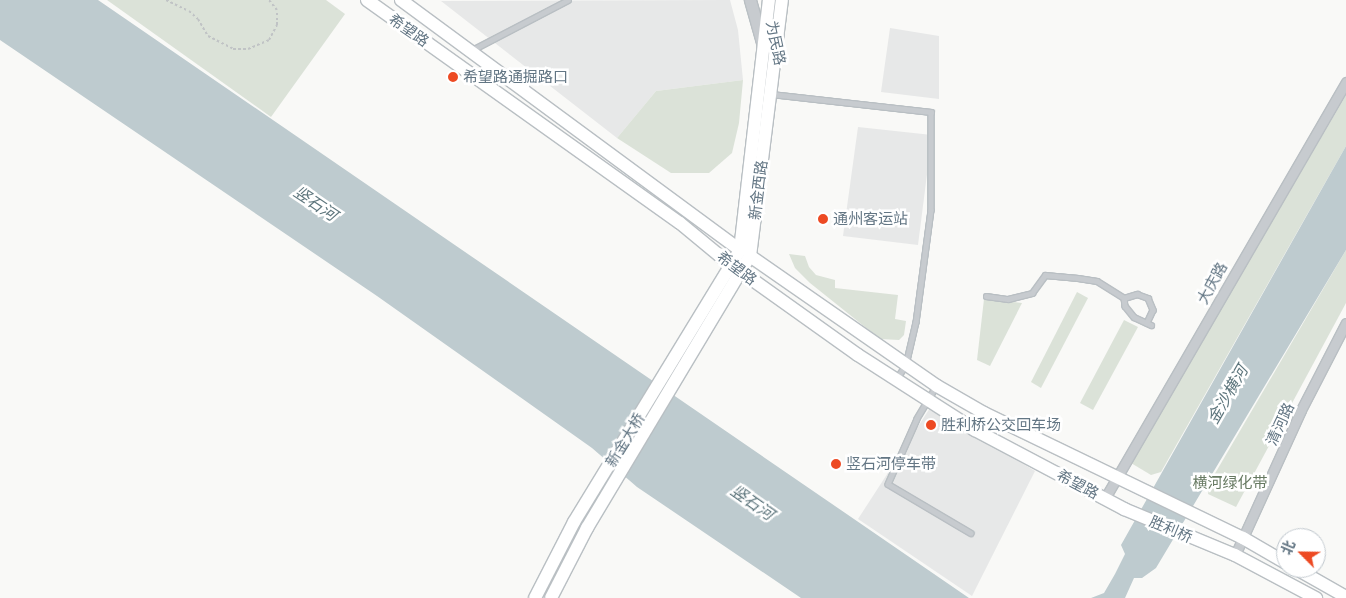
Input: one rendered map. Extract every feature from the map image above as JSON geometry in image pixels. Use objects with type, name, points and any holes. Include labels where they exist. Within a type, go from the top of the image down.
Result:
[{"type":"main road","name":"希望路","points":[[367,0],[680,224],[738,270],[896,380],[928,400],[1124,509]]},
{"type":"main road","name":"希望路","points":[[401,0],[472,50],[745,253],[937,386],[984,413],[1134,487]]},
{"type":"main road","name":"新金西路","points":[[765,93],[763,46],[769,0]]},
{"type":"main road","name":"新金西路","points":[[688,365],[745,253],[765,93],[782,0]]},
{"type":"main road","name":"新金西路","points":[[676,359],[738,270]]},
{"type":"main road","name":"新金大桥","points":[[535,598],[574,522],[676,359]]},
{"type":"main road","name":"新金大桥","points":[[551,598],[588,528],[688,365]]},
{"type":"main road","name":"胜利桥","points":[[1134,487],[1243,538]]},
{"type":"main road","name":"胜利桥","points":[[1124,509],[1219,550],[1235,555]]},
{"type":"main road","points":[[1243,538],[1276,557]]},
{"type":"main road","points":[[1235,555],[1316,598]]},
{"type":"main road","points":[[1313,578],[1346,597]]},
{"type":"street","name":"为民路","points":[[750,0],[763,46]]},
{"type":"street","name":"大庆路","points":[[1105,498],[1346,82]]},
{"type":"street","name":"清河路","points":[[1235,555],[1301,410],[1346,323]]},
{"type":"lane","points":[[472,50],[568,0]]},
{"type":"lane","points":[[765,93],[931,112],[931,210],[916,322],[906,365],[896,380]]},
{"type":"lane","points":[[986,296],[1008,299],[1032,293],[1045,274],[1097,281],[1124,298],[1137,294],[1148,298],[1154,310],[1149,324],[1134,317],[1125,306],[1124,298]]},
{"type":"lane","points":[[937,386],[928,400],[888,484],[971,533]]},
{"type":"path","points":[[166,0],[188,11],[198,19],[208,36],[233,49],[248,49],[269,40],[277,25],[277,10],[269,0]]},
{"type":"shaded area","points":[[730,0],[738,30],[743,80],[656,91],[617,138],[441,1]]},
{"type":"shaded area","points":[[890,28],[939,36],[939,99],[881,92]]},
{"type":"shaded area","points":[[858,127],[932,135],[918,245],[843,236]]},
{"type":"shaded area","points":[[930,408],[1035,471],[972,596],[858,519]]},
{"type":"green space","points":[[107,0],[326,0],[345,14],[271,117]]},
{"type":"green space","points":[[743,80],[739,123],[732,153],[709,173],[671,173],[617,138],[656,91]]},
{"type":"green space","name":"横河绿化带","points":[[1346,95],[1346,146],[1161,472],[1151,475],[1131,463]]},
{"type":"green space","name":"横河绿化带","points":[[1346,250],[1346,303],[1236,507],[1208,494],[1210,482]]},
{"type":"green space","points":[[789,254],[805,256],[809,267],[816,275],[835,280],[835,288],[898,295],[895,319],[906,321],[904,335],[899,340],[880,339],[810,283],[795,268]]},
{"type":"green space","points":[[1077,292],[1088,298],[1041,388],[1031,382]]},
{"type":"green space","points":[[984,299],[1022,303],[990,366],[977,360]]},
{"type":"green space","points":[[1124,320],[1138,327],[1093,410],[1080,403]]},
{"type":"water","name":"竖石河","points":[[0,0],[98,0],[969,598],[801,598],[637,487],[592,448],[377,296],[0,40]]},
{"type":"water","name":"金沙横河","points":[[1346,146],[1346,250],[1156,568],[1142,578],[1134,578],[1125,598],[1091,598],[1104,593],[1115,574],[1125,554],[1121,545]]},
{"type":"place","name":"希望路通掘路口","points":[[453,77]]},
{"type":"place","name":"通州客运站","points":[[823,219]]},
{"type":"place","name":"胜利桥公交回车场","points":[[931,425]]},
{"type":"place","name":"竖石河停车带","points":[[836,464]]}]
